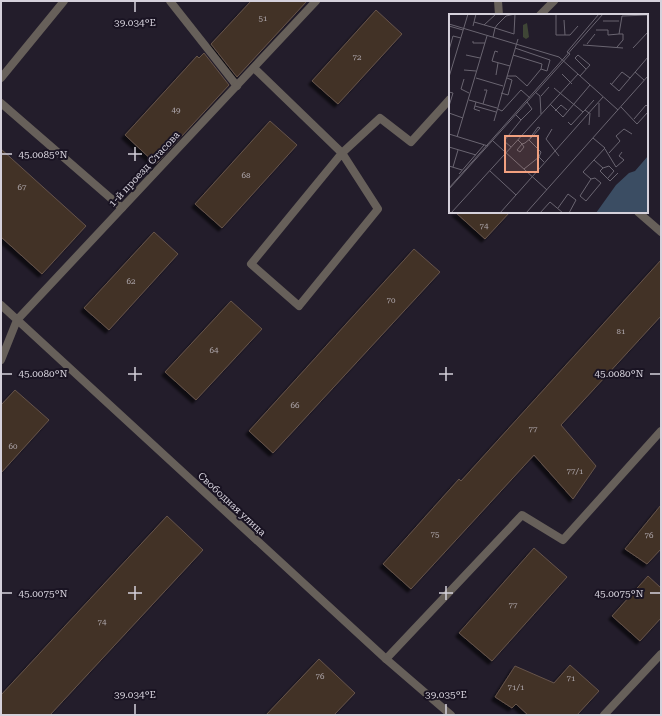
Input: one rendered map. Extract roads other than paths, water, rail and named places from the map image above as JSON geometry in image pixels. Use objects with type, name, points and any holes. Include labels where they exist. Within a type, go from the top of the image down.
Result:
[{"type":"street","points":[[1,78],[64,1]]},
{"type":"street","points":[[170,1],[237,86]]},
{"type":"street","name":"1-й проезд Стасова","points":[[1,360],[17,320],[316,1]]},
{"type":"street","points":[[498,1],[499,14]]},
{"type":"street","points":[[541,14],[554,1]]},
{"type":"street","points":[[254,68],[342,153],[378,209],[299,306],[251,264],[342,153],[380,118],[411,142],[449,100]]},
{"type":"street","points":[[1,102],[122,208]]},
{"type":"street","points":[[639,213],[661,232]]},
{"type":"street","name":"Свободная улица","points":[[1,306],[386,659],[451,715]]},
{"type":"street","points":[[386,659],[522,515],[563,540],[661,431]]},
{"type":"street","points":[[604,715],[661,654]]}]
